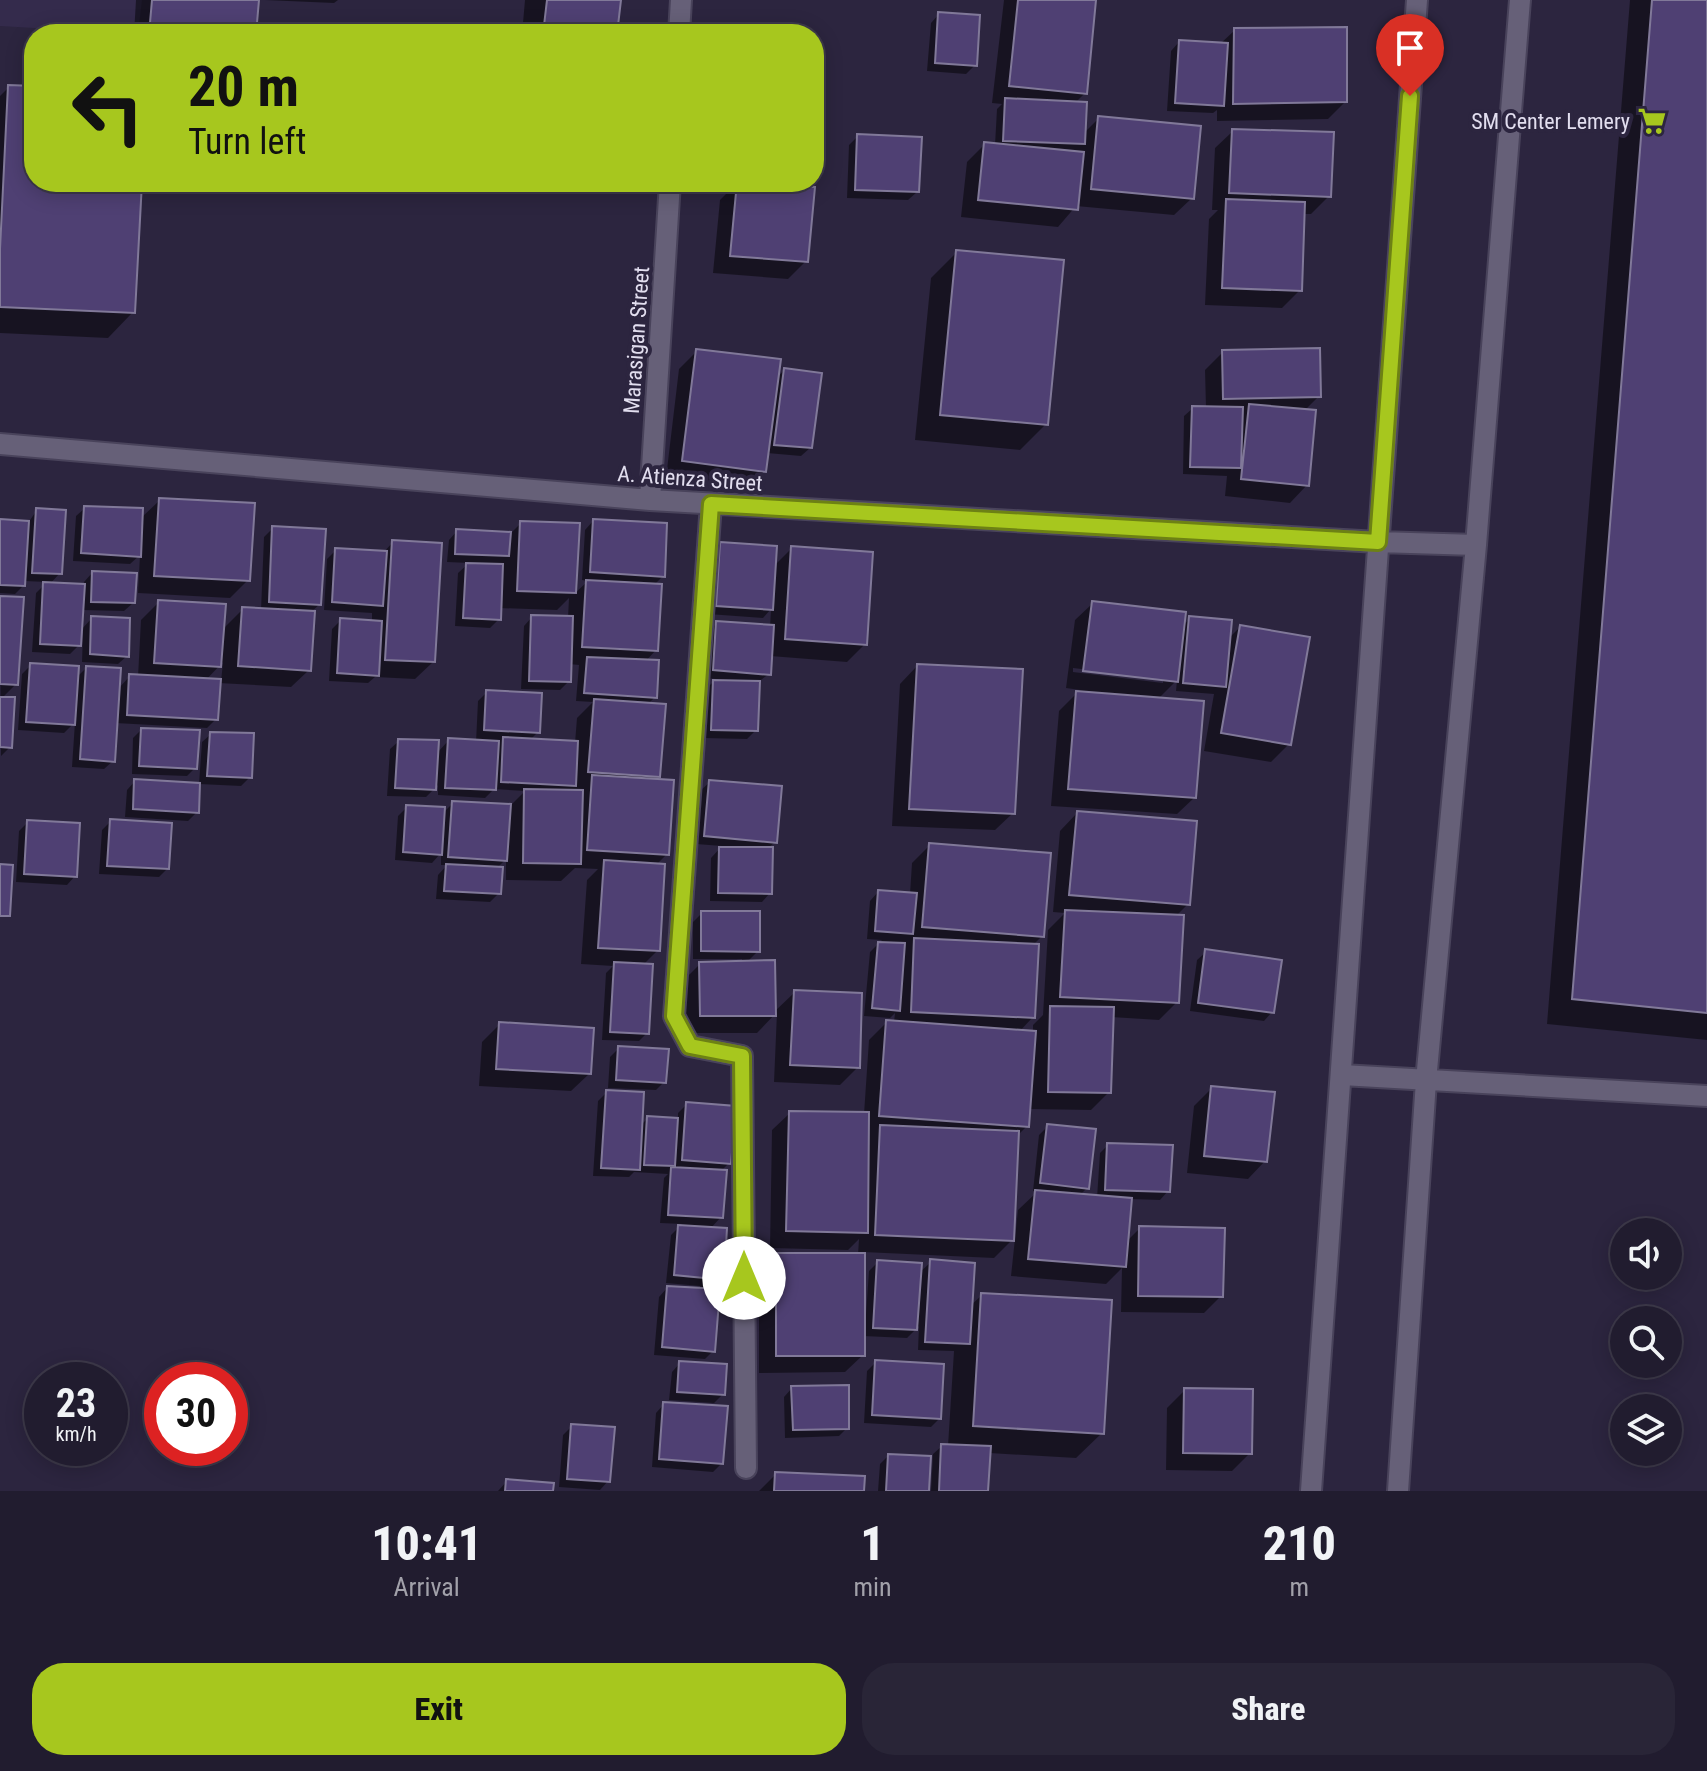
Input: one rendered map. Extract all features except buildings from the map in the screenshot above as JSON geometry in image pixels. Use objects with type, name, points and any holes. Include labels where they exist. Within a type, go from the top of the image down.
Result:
[{"type":"street","points":[[680,24],[681,0]]},
{"type":"street","points":[[1311,1491],[1417,0]]},
{"type":"street","points":[[1398,1491],[1426,1081],[1476,545],[1520,0]]},
{"type":"street","name":"Marasigan Street","points":[[650,500],[669,192]]},
{"type":"street","name":"A. Atienza Street","points":[[0,444],[650,500],[1476,545]]},
{"type":"street","points":[[711,504],[674,1016],[690,1046],[742,1056],[746,1468]]},
{"type":"street","points":[[1342,1075],[1707,1096]]},
{"type":"shaded area","points":[[0,0],[142,0],[139,24],[0,26]]},
{"type":"place","name":"SM Center Lemery","points":[[1652,121]]},
{"type":"route","points":[[744,1278],[742,1056],[690,1046],[674,1016],[711,504],[1378,542],[1410,96]]}]
